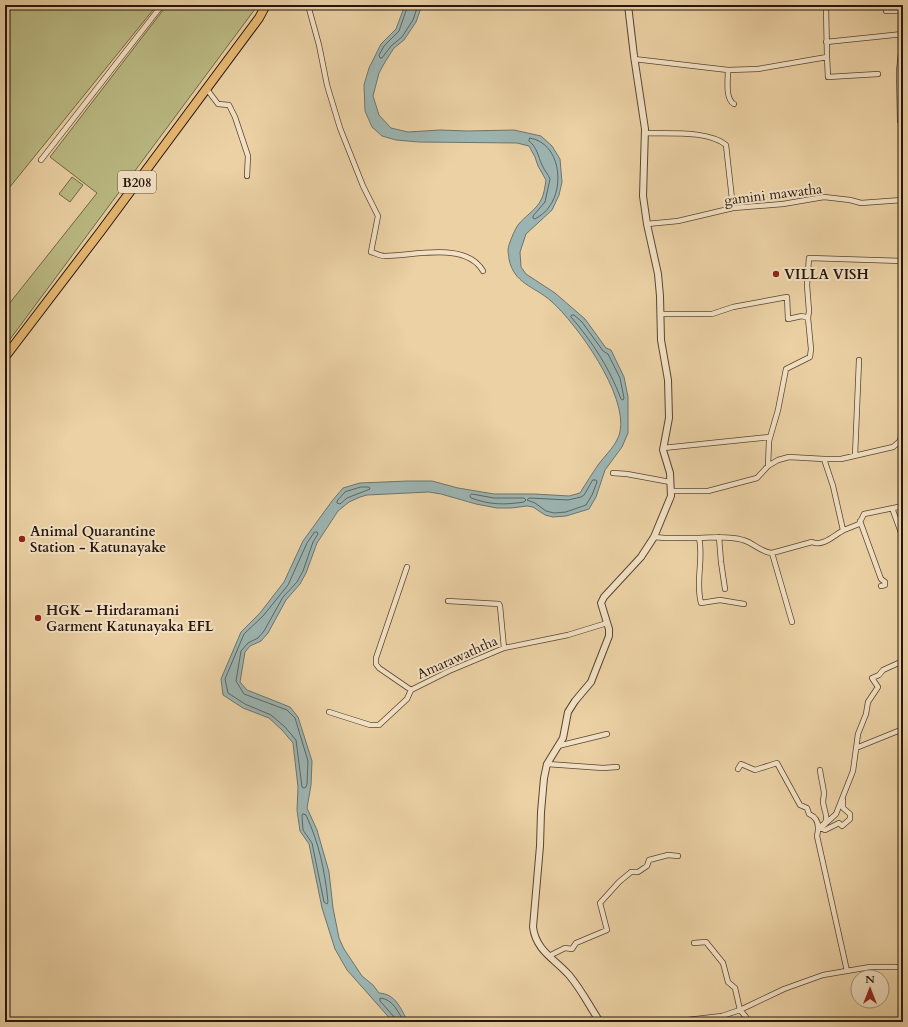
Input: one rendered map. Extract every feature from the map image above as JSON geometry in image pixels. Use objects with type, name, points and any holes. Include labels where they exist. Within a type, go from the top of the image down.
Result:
[{"type":"main road","name":"B208","points":[[5,357],[101,231],[259,18],[266,5]]},
{"type":"street","points":[[41,160],[162,5]]},
{"type":"street","points":[[308,5],[319,45],[327,85],[340,128],[363,186],[378,216],[370,252],[383,256],[434,253],[458,254],[468,257],[480,265],[484,271]]},
{"type":"street","points":[[600,1022],[569,976],[540,946],[534,936],[533,927],[540,846],[541,812],[544,778],[547,764],[563,738],[568,712],[575,701],[592,682],[609,636],[607,622],[601,602],[634,566],[654,536],[671,496],[670,473],[663,448],[669,418],[668,380],[660,340],[658,274],[647,224],[643,196],[645,133],[628,5]]},
{"type":"street","points":[[826,5],[828,77],[878,74]]},
{"type":"street","points":[[886,11],[903,11]]},
{"type":"street","points":[[826,42],[903,35],[899,71],[900,121]]},
{"type":"street","points":[[634,59],[728,70],[758,69],[827,57]]},
{"type":"street","points":[[728,70],[728,98],[730,102],[734,104]]},
{"type":"street","points":[[206,88],[218,104],[229,105],[235,117],[248,156],[247,176]]},
{"type":"street","points":[[645,133],[697,134],[721,141],[726,145],[733,208]]},
{"type":"street","name":"gamini mawatha","points":[[647,224],[678,221],[733,208],[783,204],[824,197],[850,200],[861,203],[902,200]]},
{"type":"street","points":[[768,466],[770,437],[778,410],[786,369],[810,357],[811,349],[807,285],[809,258],[903,261]]},
{"type":"street","points":[[660,314],[712,314],[733,307],[787,297],[788,319],[802,316],[808,318]]},
{"type":"street","points":[[855,456],[859,360]]},
{"type":"street","points":[[670,491],[708,491],[757,478],[768,466],[778,460],[789,457],[841,459],[893,447],[900,441],[903,428]]},
{"type":"street","points":[[663,448],[770,437]]},
{"type":"street","points":[[824,459],[833,486],[843,530]]},
{"type":"street","points":[[613,472],[670,482]]},
{"type":"street","points":[[654,536],[665,538],[719,537],[743,540],[765,552],[772,552],[812,542],[815,544],[824,542],[843,530],[859,524],[864,514],[903,506]]},
{"type":"street","points":[[892,508],[903,538]]},
{"type":"street","points":[[860,521],[881,578],[885,582],[885,585],[881,586]]},
{"type":"street","points":[[719,537],[725,589]]},
{"type":"street","points":[[699,538],[702,548],[698,592],[701,603],[720,600],[744,604]]},
{"type":"street","points":[[772,552],[792,622]]},
{"type":"street","name":"Amarawaththa","points":[[407,567],[376,658],[376,664],[411,690],[449,671],[504,648],[568,635],[607,622]]},
{"type":"street","points":[[448,601],[498,604],[500,606],[504,648]]},
{"type":"street","points":[[819,828],[836,814],[853,770],[858,734],[866,714],[868,702],[878,687],[872,678],[879,675],[883,670],[903,661]]},
{"type":"street","points":[[329,712],[370,725],[379,725],[408,699],[411,690]]},
{"type":"street","points":[[856,748],[903,729]]},
{"type":"street","points":[[558,746],[607,734]]},
{"type":"street","points":[[738,769],[741,764],[755,770],[777,763],[800,805],[807,808],[809,814],[813,816],[817,822],[819,828],[817,836],[847,971]]},
{"type":"street","points":[[547,764],[603,768],[617,767]]},
{"type":"street","points":[[820,770],[824,794],[823,803],[826,811],[826,820],[824,825]]},
{"type":"street","points":[[819,828],[825,830],[839,823],[842,826],[850,819],[850,814],[843,808],[842,805],[844,793]]},
{"type":"street","points":[[549,956],[565,948],[572,949],[576,943],[607,930],[600,902],[631,872],[638,872],[647,866],[649,860],[668,855],[678,856]]},
{"type":"street","points":[[694,943],[706,942],[723,963],[728,982],[735,988],[740,1010],[746,1017],[747,1022]]},
{"type":"street","points":[[670,1022],[722,1016],[740,1010],[784,989],[823,975],[870,967],[903,967]]},
{"type":"shaded area","points":[[5,5],[157,5],[5,193]]},
{"type":"shaded area","points":[[167,5],[258,5],[5,346],[5,309],[97,193],[50,157]]},
{"type":"shaded area","points":[[72,177],[83,185],[70,202],[59,194]]},
{"type":"water","points":[[405,5],[422,5],[416,22],[404,40],[394,48],[379,73],[373,96],[379,115],[391,128],[408,132],[440,130],[514,130],[541,136],[552,146],[560,159],[562,182],[559,195],[552,210],[526,234],[520,252],[521,267],[526,274],[555,293],[585,319],[606,348],[611,350],[624,377],[628,397],[628,433],[622,447],[605,470],[596,497],[589,509],[566,516],[553,517],[545,515],[533,507],[527,506],[497,508],[429,492],[367,495],[349,502],[338,511],[317,543],[306,573],[300,584],[286,600],[268,633],[261,641],[250,646],[245,652],[240,682],[247,690],[290,707],[298,717],[312,761],[311,785],[307,808],[317,830],[329,872],[333,908],[339,938],[344,949],[362,976],[373,985],[379,993],[390,996],[394,999],[408,1022],[393,1022],[347,970],[335,949],[322,908],[309,844],[300,831],[297,810],[298,787],[293,743],[269,718],[243,708],[223,695],[221,679],[241,632],[260,613],[284,582],[303,541],[343,488],[360,483],[432,481],[458,488],[494,494],[569,496],[580,493],[598,465],[614,445],[620,432],[620,417],[616,399],[609,380],[598,361],[574,326],[562,312],[545,296],[526,284],[515,274],[509,259],[509,245],[515,230],[523,219],[536,207],[544,193],[546,180],[529,146],[517,143],[419,142],[396,140],[382,136],[372,127],[365,111],[364,85],[369,68],[381,44],[396,29]]},
{"type":"place","name":"VILLA VISH","points":[[776,274]]},
{"type":"place","name":"Animal Quarantine Station - Katunayake","points":[[22,539]]},
{"type":"place","name":"HGK – Hirdaramani Garment Katunayaka EFL","points":[[38,618]]}]
